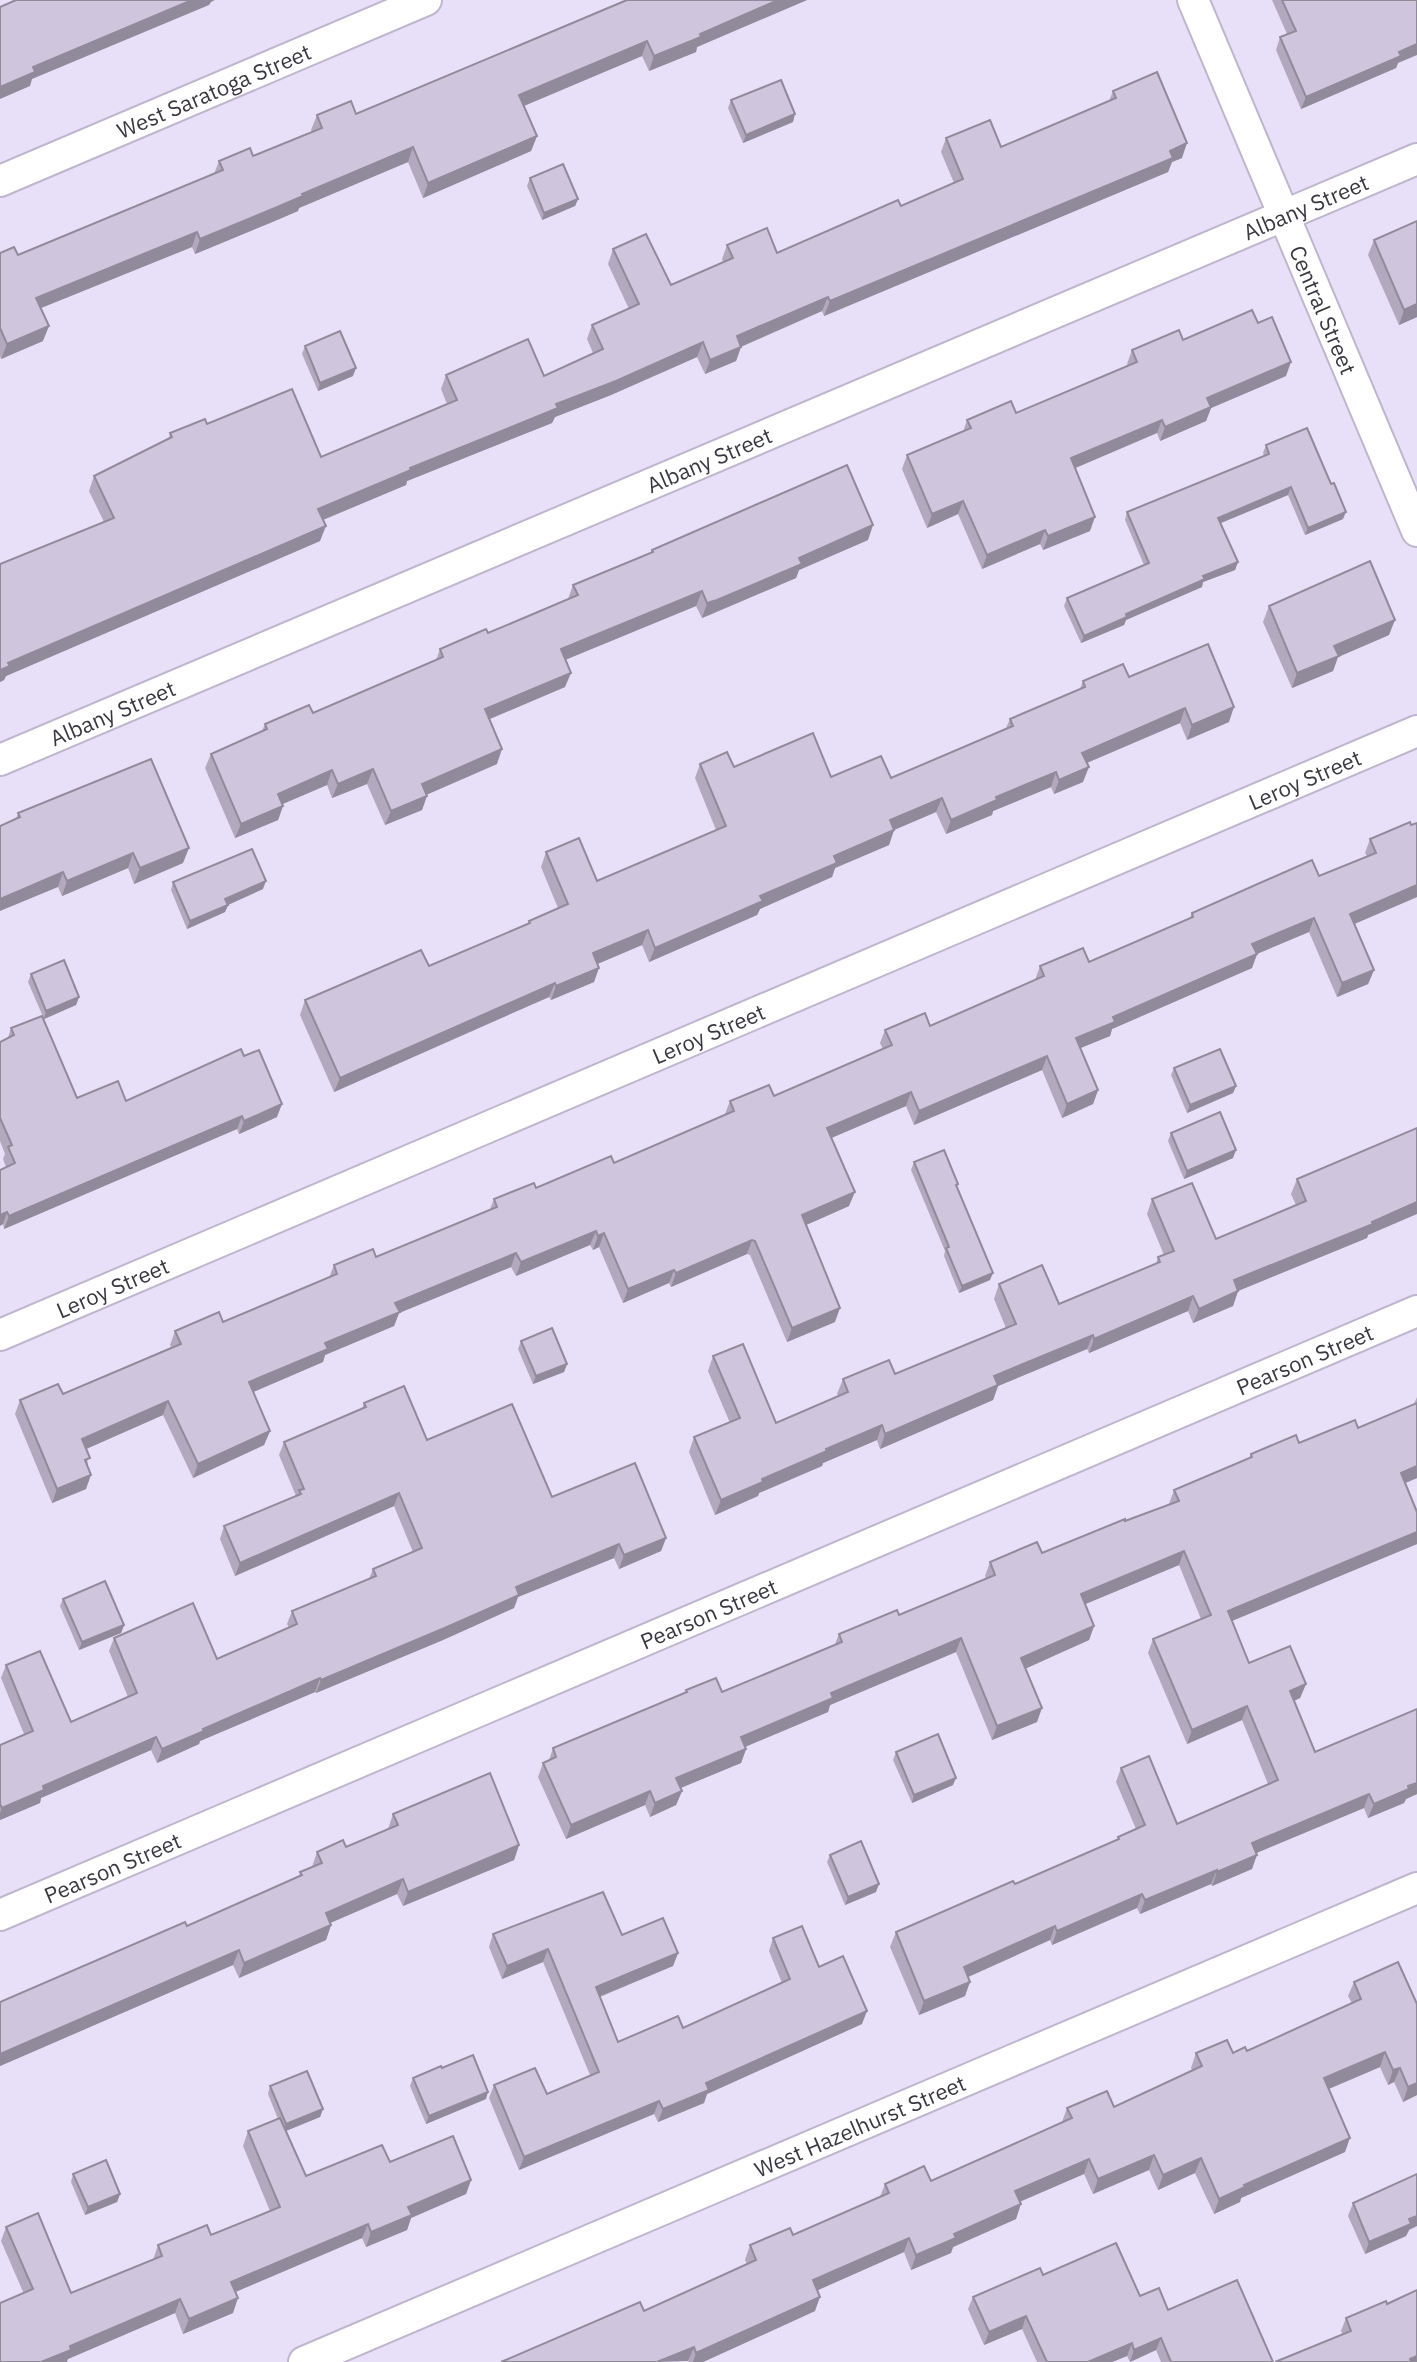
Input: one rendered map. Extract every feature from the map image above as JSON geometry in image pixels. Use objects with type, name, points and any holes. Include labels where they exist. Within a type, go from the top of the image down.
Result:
[{"type":"street","name":"West Saratoga Street","points":[[0,181],[426,0]]},
{"type":"street","name":"Central Street","points":[[1193,0],[1417,531]]},
{"type":"street","name":"Albany Street","points":[[0,760],[1417,159]]},
{"type":"street","name":"Leroy Street","points":[[0,1335],[1417,731]]},
{"type":"street","name":"Pearson Street","points":[[0,1915],[1417,1311]]},
{"type":"street","name":"West Hazelhurst Street","points":[[304,2362],[1417,1888]]},
{"type":"building","points":[[16,0],[192,0],[33,67],[35,72],[0,87],[0,7]]},
{"type":"building","points":[[627,0],[778,0],[654,56],[647,41],[519,95],[537,136],[428,183],[413,147],[200,239],[197,232],[36,298],[49,326],[7,344],[0,328],[0,253],[14,247],[18,255],[223,170],[219,161],[250,148],[253,156],[322,128],[317,115],[351,101],[356,114]]},
{"type":"building","points":[[1282,0],[1417,0],[1417,44],[1399,52],[1401,56],[1306,97],[1280,37],[1296,31]]},
{"type":"building","points":[[1157,72],[1187,143],[1170,151],[1173,158],[830,301],[828,297],[737,336],[741,347],[710,360],[703,342],[556,404],[558,408],[318,509],[326,526],[8,663],[10,666],[0,670],[0,564],[114,518],[94,476],[172,437],[170,433],[205,419],[207,424],[292,389],[321,457],[457,400],[446,375],[528,339],[544,376],[603,349],[592,325],[639,304],[613,249],[646,234],[671,285],[733,258],[727,245],[767,228],[777,253],[898,200],[901,206],[963,179],[946,138],[990,120],[1001,147],[1116,98],[1113,91]]},
{"type":"building","points":[[781,80],[795,114],[746,135],[731,100]]},
{"type":"building","points":[[563,164],[578,199],[544,213],[530,178]]},
{"type":"building","points":[[1417,221],[1417,304],[1404,310],[1374,240]]},
{"type":"building","points":[[1252,310],[1258,323],[1272,317],[1291,362],[1207,398],[1211,407],[1165,427],[1162,420],[1071,458],[1095,517],[1048,536],[1045,530],[987,555],[963,501],[932,514],[907,455],[971,428],[967,420],[1011,401],[1016,413],[1137,362],[1132,350],[1179,330],[1183,340]]},
{"type":"building","points":[[340,331],[356,368],[320,383],[305,346]]},
{"type":"building","points":[[1307,428],[1346,512],[1308,528],[1291,487],[1218,518],[1238,562],[1203,576],[1205,579],[1084,636],[1067,598],[1149,563],[1127,512],[1269,454],[1266,445]]},
{"type":"building","points":[[847,465],[873,525],[799,558],[802,564],[717,600],[707,603],[702,591],[561,649],[571,673],[485,709],[502,749],[422,784],[427,796],[391,811],[373,769],[338,784],[332,770],[278,794],[283,806],[241,824],[211,754],[267,729],[265,724],[309,705],[313,713],[443,657],[440,649],[486,629],[488,633],[578,595],[573,585]]},
{"type":"building","points":[[1370,561],[1395,620],[1334,646],[1339,656],[1297,673],[1269,606]]},
{"type":"building","points":[[1208,644],[1234,707],[1192,725],[1185,708],[1082,753],[1089,767],[1059,780],[1056,772],[951,820],[942,798],[890,820],[894,830],[834,856],[837,863],[760,896],[763,901],[655,948],[648,930],[593,953],[599,968],[556,986],[555,983],[340,1078],[305,1000],[421,950],[429,966],[568,904],[546,852],[579,838],[597,881],[726,826],[700,764],[727,752],[734,767],[813,733],[831,777],[881,756],[891,778],[1013,726],[1010,719],[1085,687],[1083,681],[1123,664],[1129,677]]},
{"type":"building","points":[[151,759],[189,848],[140,868],[133,853],[67,881],[63,872],[0,899],[0,826],[20,817],[18,813]]},
{"type":"building","points":[[1410,822],[1411,825],[1417,823],[1417,885],[1350,914],[1374,970],[1342,983],[1314,918],[1252,944],[1257,954],[1113,1017],[1115,1022],[1076,1038],[1098,1090],[1067,1104],[1047,1056],[919,1111],[911,1092],[827,1128],[855,1192],[802,1215],[840,1308],[792,1328],[752,1240],[676,1273],[674,1270],[628,1289],[604,1233],[598,1236],[596,1231],[521,1262],[516,1253],[395,1303],[400,1312],[325,1343],[328,1349],[249,1382],[270,1431],[198,1464],[168,1401],[82,1439],[90,1458],[85,1460],[91,1475],[57,1489],[20,1400],[58,1384],[63,1394],[181,1344],[175,1331],[219,1312],[223,1322],[337,1274],[334,1265],[373,1249],[376,1257],[497,1207],[494,1199],[534,1183],[536,1188],[611,1156],[614,1163],[734,1111],[730,1101],[769,1085],[774,1096],[892,1045],[885,1030],[925,1013],[930,1026],[1044,976],[1040,966],[1083,948],[1089,962],[1312,860],[1319,876],[1376,853],[1370,839]]},
{"type":"building","points":[[252,849],[266,881],[225,899],[228,905],[190,921],[173,882]]},
{"type":"building","points":[[64,960],[79,997],[46,1011],[31,974]]},
{"type":"building","points":[[42,1016],[77,1098],[118,1081],[126,1101],[241,1049],[244,1056],[259,1050],[282,1104],[244,1121],[242,1116],[9,1216],[7,1212],[0,1215],[0,1170],[15,1163],[8,1147],[12,1145],[0,1118],[0,1042],[14,1035],[11,1028]]},
{"type":"building","points":[[1220,1049],[1236,1086],[1190,1105],[1174,1068]]},
{"type":"building","points":[[1220,1112],[1236,1150],[1187,1171],[1171,1133]]},
{"type":"building","points":[[1417,1128],[1417,1202],[1373,1224],[1234,1280],[1238,1291],[1199,1309],[1193,1296],[1094,1339],[1093,1335],[994,1376],[998,1385],[885,1434],[882,1425],[721,1500],[694,1437],[740,1418],[713,1356],[743,1344],[776,1423],[848,1392],[843,1379],[889,1360],[895,1374],[1016,1324],[999,1284],[1042,1265],[1059,1304],[1160,1262],[1158,1257],[1174,1251],[1152,1199],[1192,1183],[1216,1239],[1306,1201],[1297,1179]]},
{"type":"building","points":[[944,1150],[993,1273],[962,1286],[914,1162]]},
{"type":"building","points":[[552,1328],[567,1364],[536,1376],[521,1341]]},
{"type":"building","points":[[404,1386],[427,1440],[512,1404],[552,1497],[635,1463],[666,1538],[624,1555],[619,1544],[516,1587],[519,1595],[320,1678],[162,1749],[156,1737],[43,1786],[44,1790],[2,1808],[0,1745],[33,1731],[6,1665],[40,1651],[71,1722],[137,1693],[114,1638],[193,1603],[217,1659],[297,1624],[292,1611],[376,1576],[373,1569],[422,1548],[399,1493],[240,1563],[224,1526],[301,1494],[299,1490],[304,1489],[284,1442],[366,1407],[364,1403]]},
{"type":"building","points":[[1417,1403],[1417,1466],[1401,1473],[1417,1512],[1417,1532],[1228,1611],[1249,1663],[1290,1646],[1306,1684],[1290,1691],[1315,1752],[1417,1709],[1417,1783],[1408,1786],[1409,1789],[1374,1804],[1369,1794],[1252,1843],[1257,1855],[1217,1872],[1145,1900],[1142,1894],[1057,1931],[1055,1926],[964,1967],[970,1982],[924,2001],[896,1932],[1013,1881],[1015,1884],[1145,1825],[1121,1768],[1149,1756],[1177,1824],[1278,1780],[1247,1706],[1192,1730],[1153,1639],[1211,1615],[1184,1551],[1081,1594],[1094,1626],[1021,1658],[1042,1708],[997,1726],[961,1638],[831,1693],[833,1698],[741,1737],[746,1749],[676,1778],[682,1791],[655,1803],[650,1791],[571,1825],[543,1763],[556,1757],[553,1748],[716,1678],[722,1692],[842,1642],[839,1634],[897,1610],[899,1615],[995,1575],[990,1562],[1037,1542],[1042,1553],[1179,1501],[1174,1490],[1296,1435],[1299,1443],[1355,1420],[1358,1428]]},
{"type":"building","points":[[105,1581],[124,1625],[82,1642],[63,1599]]},
{"type":"building","points":[[938,1734],[956,1778],[914,1795],[896,1752]]},
{"type":"building","points":[[490,1773],[519,1845],[408,1892],[403,1879],[326,1913],[331,1925],[244,1963],[239,1950],[0,2054],[0,2002],[185,1922],[187,1926],[302,1875],[300,1872],[322,1863],[317,1852],[343,1840],[346,1847],[398,1825],[393,1814]]},
{"type":"building","points":[[861,1841],[879,1884],[848,1897],[830,1855]]},
{"type":"building","points":[[603,1892],[622,1935],[663,1918],[678,1953],[596,1987],[618,2042],[678,2016],[683,2028],[790,1979],[773,1938],[802,1926],[819,1967],[843,1956],[867,2011],[706,2083],[709,2090],[663,2109],[659,2101],[524,2157],[494,2085],[535,2068],[547,2094],[599,2072],[548,1949],[507,1966],[493,1934]]},
{"type":"building","points":[[1398,1962],[1417,2004],[1417,2083],[1408,2087],[1400,2068],[1393,2070],[1385,2052],[1324,2078],[1350,2138],[1219,2199],[1201,2158],[1163,2175],[1154,2155],[1098,2179],[1089,2159],[1015,2191],[1021,2204],[954,2234],[956,2238],[916,2255],[909,2238],[813,2280],[820,2297],[696,2353],[694,2347],[657,2362],[501,2362],[640,2302],[644,2311],[756,2260],[750,2245],[790,2228],[793,2235],[889,2193],[885,2184],[924,2166],[931,2181],[1072,2118],[1067,2108],[1107,2091],[1114,2107],[1202,2066],[1196,2053],[1227,2040],[1233,2053],[1245,2047],[1247,2051],[1361,1999],[1354,1982]]},
{"type":"building","points":[[473,2055],[488,2092],[429,2116],[413,2078]]},
{"type":"building","points":[[307,2071],[323,2109],[286,2124],[270,2086]]},
{"type":"building","points":[[280,2118],[306,2176],[382,2145],[390,2162],[453,2136],[471,2180],[408,2207],[412,2215],[371,2232],[368,2224],[231,2282],[238,2298],[189,2319],[180,2299],[70,2346],[71,2350],[41,2362],[0,2362],[0,2303],[33,2289],[6,2227],[38,2213],[71,2293],[162,2256],[158,2245],[207,2225],[211,2235],[280,2207],[248,2131]]},
{"type":"building","points":[[106,2160],[120,2194],[88,2207],[73,2174]]},
{"type":"building","points":[[1417,2174],[1417,2216],[1409,2219],[1411,2224],[1369,2242],[1353,2203]]},
{"type":"building","points":[[1116,2243],[1140,2296],[1159,2288],[1168,2310],[1237,2280],[1273,2362],[1171,2362],[1161,2338],[1134,2350],[1132,2343],[1088,2362],[1047,2362],[1026,2316],[989,2332],[973,2297],[1040,2268],[1043,2275]]},
{"type":"building","points":[[1417,2290],[1417,2356],[1410,2359],[1411,2362],[1275,2362],[1351,2331],[1346,2318]]}]
